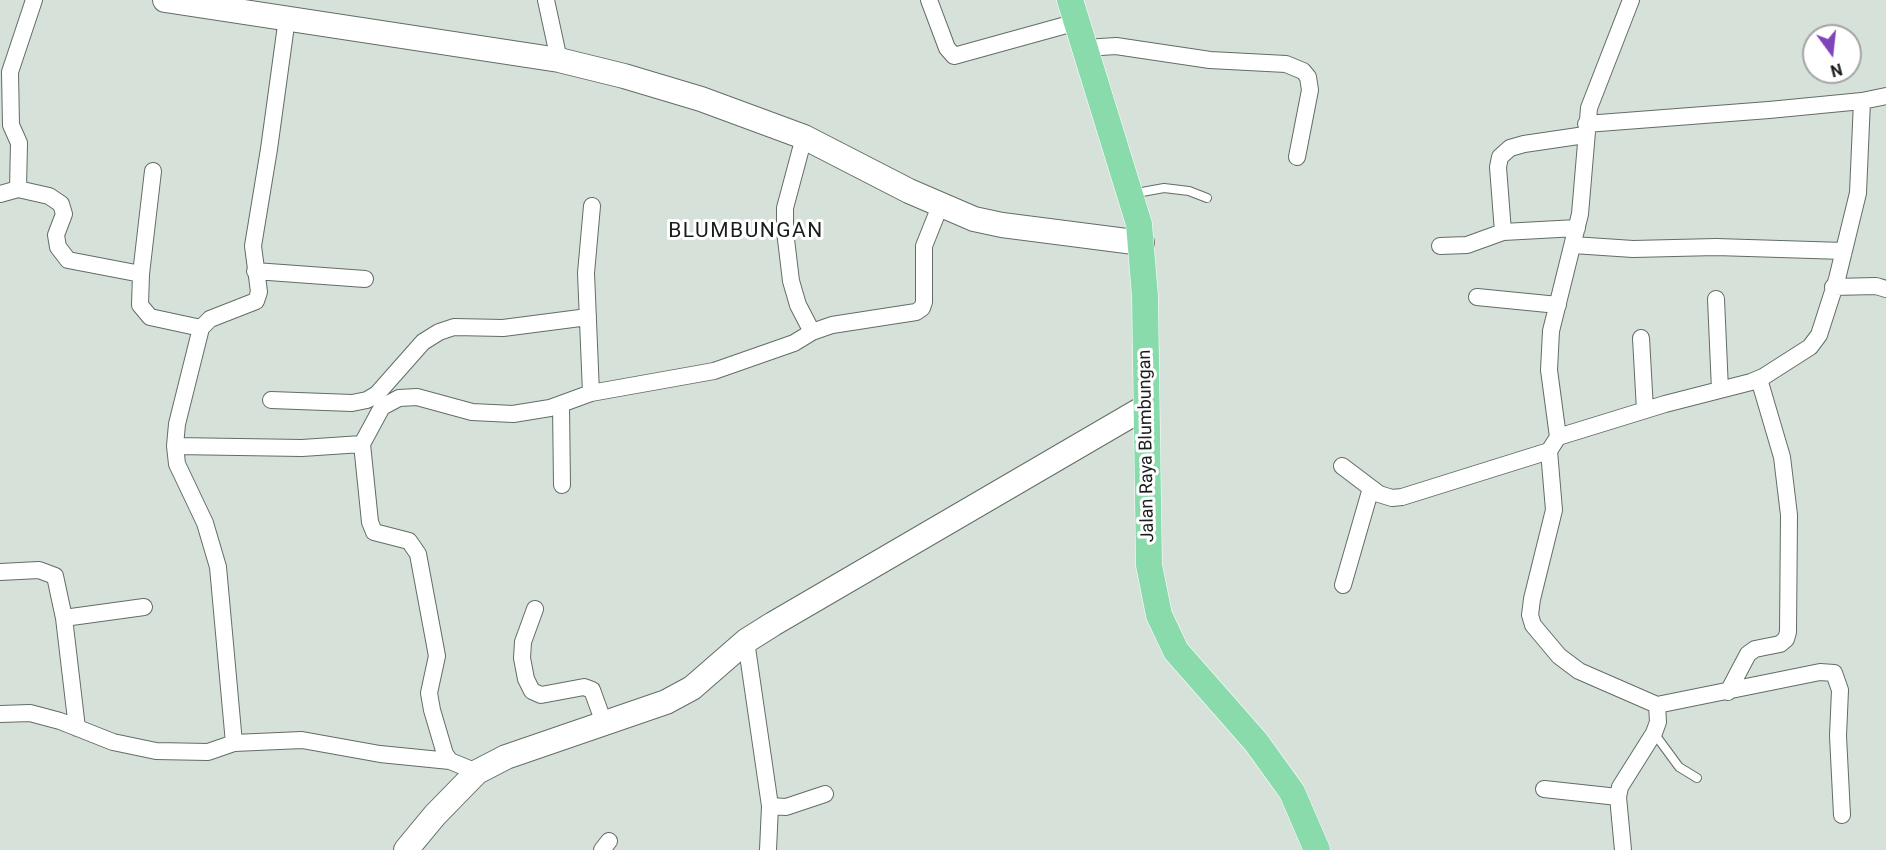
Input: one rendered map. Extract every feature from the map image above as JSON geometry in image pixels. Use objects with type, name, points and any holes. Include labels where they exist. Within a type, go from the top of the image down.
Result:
[{"type":"main road","name":"Jalan Raya Blumbungan","points":[[1074,11],[1131,194],[1142,243],[1149,565],[1158,615],[1176,651],[1250,735],[1292,792],[1317,850]]},
{"type":"street","points":[[18,189],[19,142],[11,125],[10,72],[34,0]]},
{"type":"street","points":[[546,0],[559,60]]},
{"type":"street","points":[[929,0],[947,48],[954,56],[1074,11]]},
{"type":"street","points":[[1631,0],[1611,55],[1593,95],[1586,129],[1577,228],[1551,331],[1549,370],[1554,510],[1530,615],[1533,625],[1559,656],[1580,671],[1657,705],[1820,672],[1834,673],[1840,690],[1838,736],[1842,815]]},
{"type":"street","points":[[173,1],[249,6],[287,18],[559,60],[701,99],[804,137],[940,206],[974,219],[1002,225],[1142,243]]},
{"type":"street","points":[[234,743],[218,567],[206,523],[177,464],[175,446],[177,424],[201,328],[210,320],[256,301],[260,292],[252,246],[269,149],[287,18]]},
{"type":"street","points":[[1085,48],[1116,46],[1210,60],[1286,64],[1303,71],[1308,77],[1310,90],[1297,158]]},
{"type":"street","points":[[1503,232],[1498,167],[1500,157],[1510,148],[1586,129],[1862,101],[1886,96]]},
{"type":"street","points":[[1342,466],[1385,497],[1402,497],[1645,410],[1759,379],[1810,347],[1819,334],[1844,251],[1858,193],[1862,101]]},
{"type":"street","points":[[804,137],[785,208],[785,231],[791,281],[798,306],[812,332]]},
{"type":"street","points":[[153,171],[139,296],[143,312],[150,317],[201,328]]},
{"type":"street","points":[[0,194],[18,189],[50,196],[61,204],[64,214],[56,235],[57,247],[68,260],[141,274]]},
{"type":"street","points":[[591,393],[586,257],[592,206]]},
{"type":"street","points":[[450,761],[445,754],[429,693],[437,656],[418,554],[408,541],[378,534],[372,529],[362,444],[382,407],[399,398],[417,397],[472,412],[513,414],[561,406],[591,393],[714,371],[794,343],[812,332],[832,325],[916,312],[922,308],[924,246],[940,206]]},
{"type":"street","points":[[1440,246],[1467,245],[1503,232],[1577,228]]},
{"type":"street","points":[[1573,245],[1633,249],[1716,247],[1844,251]]},
{"type":"street","points":[[255,271],[364,279]]},
{"type":"street","points":[[1833,287],[1876,286],[1886,290]]},
{"type":"street","points":[[1477,297],[1558,305]]},
{"type":"street","points":[[1716,299],[1719,390]]},
{"type":"street","points":[[271,400],[352,403],[367,400],[378,393],[423,342],[439,332],[454,327],[503,328],[588,317]]},
{"type":"street","points":[[1641,338],[1645,410]]},
{"type":"street","points":[[1728,692],[1748,654],[1755,649],[1780,644],[1786,639],[1788,632],[1789,515],[1782,458],[1759,379]]},
{"type":"street","points":[[561,406],[562,485]]},
{"type":"street","points":[[406,850],[435,814],[477,772],[507,757],[666,702],[692,688],[746,641],[842,582],[1147,406]]},
{"type":"street","points":[[175,446],[302,448],[362,444]]},
{"type":"street","points":[[1343,585],[1371,488]]},
{"type":"street","points":[[0,572],[39,570],[55,576],[64,618],[77,728]]},
{"type":"street","points":[[64,618],[144,607]]},
{"type":"street","points":[[535,609],[523,642],[522,658],[526,679],[532,691],[541,695],[584,687],[592,690],[604,723]]},
{"type":"street","points":[[746,641],[770,806],[768,850]]},
{"type":"street","points":[[1623,850],[1618,797],[1620,787],[1654,733],[1658,722],[1657,705]]},
{"type":"street","points":[[0,714],[30,713],[113,742],[156,751],[208,752],[234,743],[302,740],[380,754],[450,761],[477,772]]},
{"type":"street","points":[[1544,789],[1618,797]]},
{"type":"street","points":[[770,806],[786,807],[825,794]]},
{"type":"lane","points":[[1131,194],[1164,188],[1189,190],[1207,198]]},
{"type":"lane","points":[[1654,733],[1679,767],[1697,778]]},
{"type":"district","name":"BLUMBUNGAN","points":[[746,232]]}]
